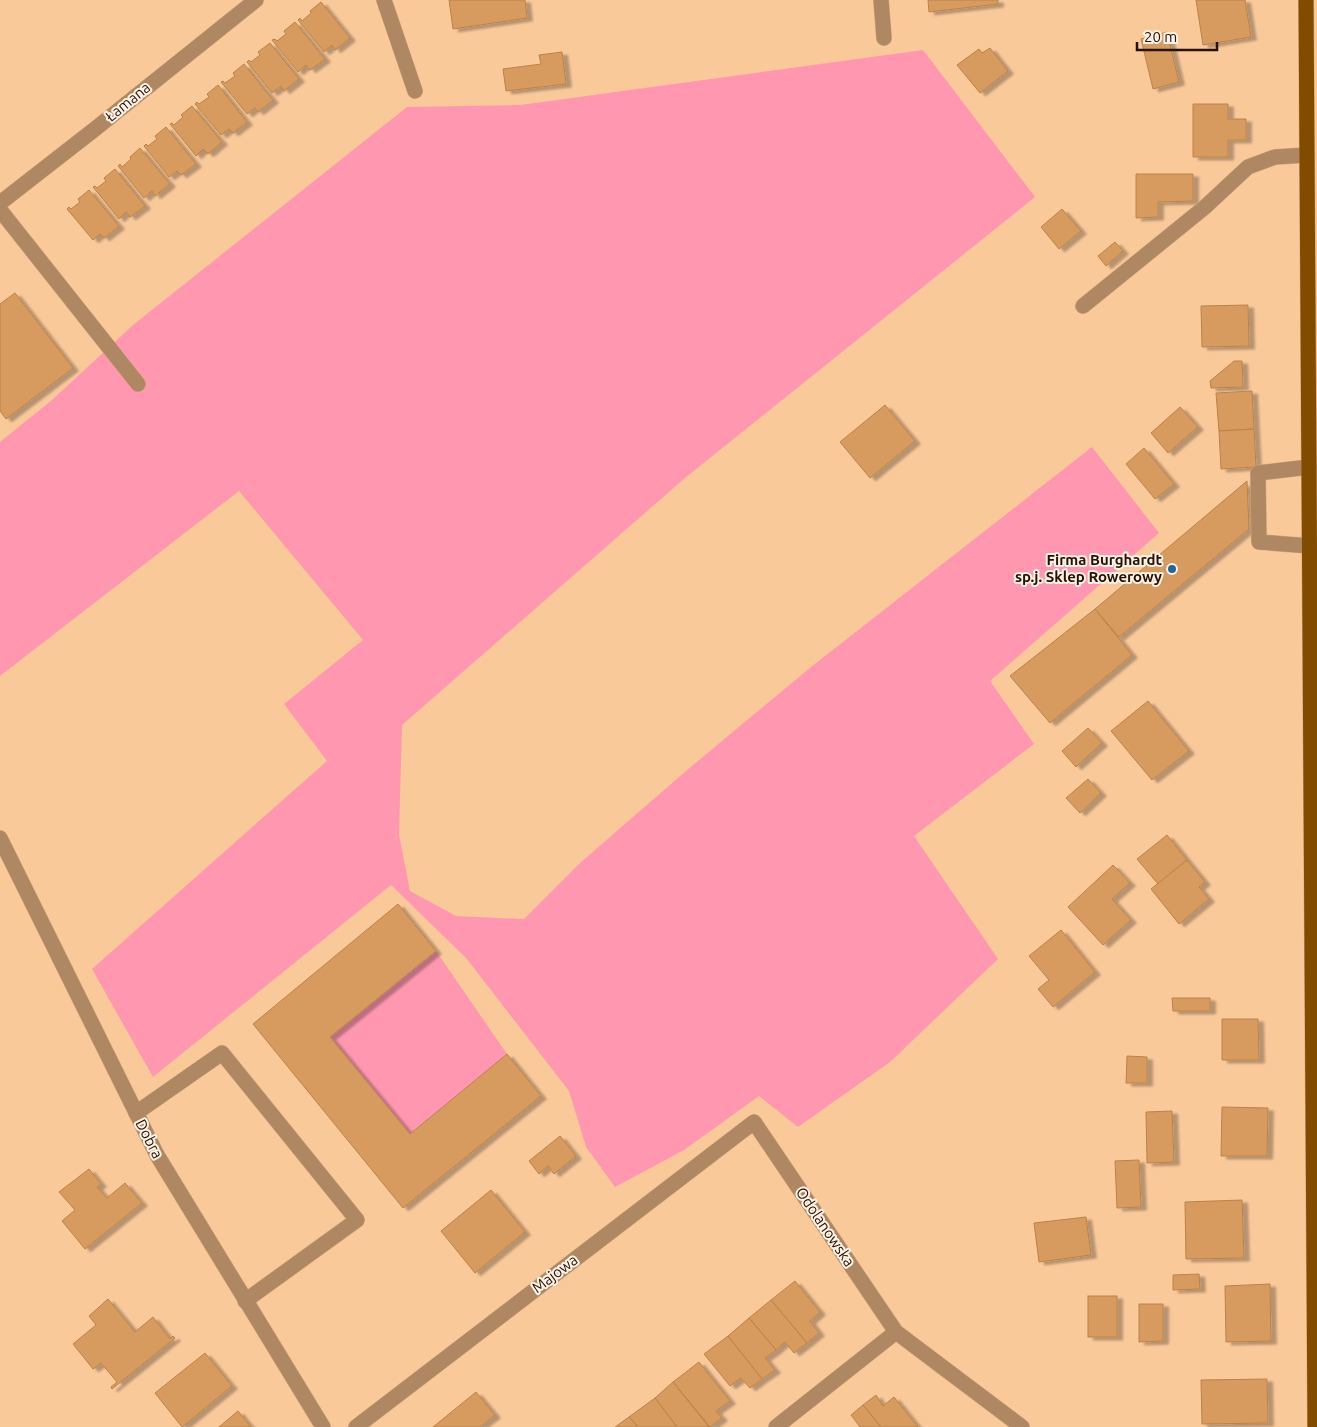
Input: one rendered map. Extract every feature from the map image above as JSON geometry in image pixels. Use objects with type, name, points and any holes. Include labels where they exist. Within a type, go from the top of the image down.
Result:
[{"type":"main road","points":[[1306,0],[1315,1040],[1315,1427]]},
{"type":"street","name":"Łamana","points":[[0,203],[256,0]]},
{"type":"street","points":[[384,0],[415,91]]},
{"type":"street","points":[[881,0],[884,38]]},
{"type":"street","points":[[1083,306],[1205,207],[1248,167],[1275,157],[1307,154]]},
{"type":"street","points":[[0,210],[138,384]]},
{"type":"street","points":[[1309,467],[1258,473],[1259,542],[1310,546]]},
{"type":"street","name":"Dobra","points":[[0,838],[157,1155],[323,1427]]},
{"type":"street","points":[[136,1113],[222,1053],[357,1220],[245,1301]]},
{"type":"street","name":"Odolanowska","points":[[754,1122],[896,1332],[1022,1427]]},
{"type":"street","name":"Majowa","points":[[356,1427],[754,1122]]},
{"type":"street","points":[[776,1427],[896,1332]]},
{"type":"shaded area","points":[[923,50],[1035,197],[685,478],[402,725],[399,835],[410,891],[456,916],[524,919],[580,863],[686,771],[811,667],[1092,447],[1159,533],[990,681],[1034,744],[914,836],[998,959],[890,1062],[798,1127],[759,1096],[684,1150],[615,1187],[586,1147],[569,1091],[466,958],[391,885],[153,1077],[92,969],[327,761],[284,704],[363,640],[239,491],[0,676],[0,442],[52,400],[133,325],[407,107],[520,105]]},
{"type":"shaded area","points":[[436,951],[507,1054],[410,1134],[330,1037]]},
{"type":"building","points":[[449,0],[525,0],[527,18],[453,29]]},
{"type":"building","points":[[928,0],[998,0],[998,4],[929,12]]},
{"type":"building","points":[[1196,0],[1245,0],[1251,37],[1203,45]]},
{"type":"building","points":[[321,2],[350,38],[335,50],[332,45],[324,52],[298,20],[300,18],[302,21]]},
{"type":"building","points":[[295,22],[325,59],[310,70],[306,65],[298,72],[272,40],[275,39],[277,41],[286,34],[284,31]]},
{"type":"building","points":[[1167,32],[1179,82],[1153,89],[1141,39]]},
{"type":"building","points":[[270,43],[299,79],[284,91],[281,86],[272,93],[247,62],[249,60],[251,62],[260,55],[258,52]]},
{"type":"building","points":[[990,48],[1008,71],[980,93],[957,65],[979,49],[982,53]]},
{"type":"building","points":[[562,52],[566,84],[506,91],[503,69],[541,64],[539,55]]},
{"type":"building","points":[[244,64],[273,100],[258,112],[255,108],[247,114],[221,82],[225,83],[235,76],[233,73]]},
{"type":"building","points":[[218,85],[247,122],[233,133],[229,129],[221,135],[195,104],[197,102],[199,104],[209,97],[207,94]]},
{"type":"building","points":[[1193,104],[1228,104],[1228,119],[1246,119],[1246,140],[1228,140],[1228,157],[1193,157]]},
{"type":"building","points":[[192,106],[222,142],[208,154],[203,149],[196,156],[170,124],[174,125],[183,117],[181,115]]},
{"type":"building","points":[[166,127],[196,164],[181,175],[177,171],[169,177],[144,146],[146,144],[148,146],[157,139],[155,136]]},
{"type":"building","points":[[140,148],[170,184],[155,196],[152,191],[144,198],[118,166],[120,164],[122,167]]},
{"type":"building","points":[[115,169],[145,206],[130,217],[126,212],[119,219],[93,187],[97,188],[106,181],[104,178]]},
{"type":"building","points":[[1136,174],[1193,174],[1193,201],[1158,202],[1158,217],[1136,218]]},
{"type":"building","points":[[89,190],[119,226],[104,238],[100,234],[93,240],[67,209],[69,207],[71,209],[80,202],[78,199]]},
{"type":"building","points":[[1062,209],[1081,231],[1059,249],[1041,227]]},
{"type":"building","points":[[1115,242],[1123,251],[1106,266],[1098,256]]},
{"type":"building","points":[[15,293],[73,368],[6,419],[0,411],[0,304]]},
{"type":"building","points":[[1248,305],[1249,346],[1202,347],[1201,306]]},
{"type":"building","points":[[1234,361],[1242,361],[1243,387],[1211,388],[1210,381]]},
{"type":"building","points":[[1252,391],[1254,429],[1219,431],[1216,393]]},
{"type":"building","points":[[885,405],[915,441],[870,478],[840,442]]},
{"type":"building","points":[[1180,407],[1198,427],[1168,453],[1151,433]]},
{"type":"building","points":[[1254,429],[1256,467],[1221,469],[1219,431]]},
{"type":"building","points":[[1144,448],[1174,484],[1155,499],[1126,464]]},
{"type":"building","name":"Firma Burghardt sp.j. Sklep Rowerowy","points":[[1247,481],[1249,529],[1119,637],[1095,609]]},
{"type":"building","points":[[1095,609],[1132,655],[1050,723],[1010,676]]},
{"type":"building","points":[[1148,701],[1189,751],[1152,780],[1111,731]]},
{"type":"building","points":[[1088,728],[1102,743],[1076,767],[1062,751]]},
{"type":"building","points":[[1088,779],[1101,793],[1080,813],[1066,798]]},
{"type":"building","points":[[1167,835],[1187,860],[1158,884],[1137,859]]},
{"type":"building","points":[[1187,860],[1205,882],[1199,887],[1209,899],[1179,924],[1151,889]]},
{"type":"building","points":[[1113,865],[1130,883],[1112,899],[1131,920],[1103,945],[1068,907]]},
{"type":"building","points":[[398,904],[436,951],[330,1037],[410,1134],[507,1054],[541,1096],[403,1208],[253,1024]]},
{"type":"building","points":[[1061,930],[1095,972],[1053,1007],[1038,989],[1049,980],[1029,956]]},
{"type":"building","points":[[1172,998],[1210,998],[1210,1011],[1173,1011]]},
{"type":"building","points":[[1222,1019],[1258,1019],[1259,1060],[1222,1060]]},
{"type":"building","points":[[1127,1056],[1147,1057],[1147,1083],[1126,1083]]},
{"type":"building","points":[[1222,1107],[1268,1108],[1267,1156],[1221,1156]]},
{"type":"building","points":[[1172,1111],[1174,1162],[1147,1163],[1146,1112]]},
{"type":"building","points":[[560,1136],[576,1156],[554,1174],[548,1166],[539,1174],[529,1161]]},
{"type":"building","points":[[1139,1160],[1141,1207],[1117,1208],[1115,1161]]},
{"type":"building","points":[[89,1169],[101,1184],[97,1187],[107,1198],[125,1183],[142,1203],[85,1249],[62,1221],[75,1210],[59,1192]]},
{"type":"building","points":[[491,1190],[525,1232],[475,1273],[441,1231]]},
{"type":"building","points":[[1242,1200],[1244,1258],[1186,1259],[1185,1202]]},
{"type":"building","points":[[1086,1217],[1091,1255],[1039,1262],[1034,1223]]},
{"type":"building","points":[[1199,1274],[1200,1289],[1173,1290],[1173,1275]]},
{"type":"building","points":[[795,1281],[820,1312],[810,1321],[819,1333],[807,1343],[771,1300]]},
{"type":"building","points":[[1270,1284],[1271,1341],[1226,1342],[1225,1286]]},
{"type":"building","points":[[1088,1296],[1117,1296],[1117,1337],[1088,1337]]},
{"type":"building","points":[[108,1299],[135,1332],[153,1317],[170,1339],[173,1336],[175,1338],[112,1389],[111,1387],[117,1382],[101,1363],[93,1369],[73,1344],[96,1325],[89,1316]]},
{"type":"building","points":[[771,1300],[807,1343],[794,1353],[785,1342],[776,1350],[749,1318]]},
{"type":"building","points":[[1139,1304],[1163,1304],[1163,1341],[1139,1342]]},
{"type":"building","points":[[749,1318],[776,1350],[765,1358],[775,1370],[762,1379],[728,1336]]},
{"type":"building","points":[[728,1336],[762,1379],[750,1388],[741,1378],[730,1386],[704,1354]]},
{"type":"building","points":[[205,1353],[232,1386],[182,1427],[155,1393]]},
{"type":"building","points":[[699,1362],[730,1401],[716,1411],[722,1418],[710,1427],[673,1382]]},
{"type":"building","points":[[1267,1379],[1268,1423],[1202,1424],[1201,1380]]},
{"type":"building","points":[[673,1382],[709,1427],[677,1427],[655,1398]]},
{"type":"building","points":[[476,1392],[495,1415],[480,1427],[433,1427]]},
{"type":"building","points":[[876,1395],[883,1406],[894,1397],[918,1427],[881,1427],[863,1405]]},
{"type":"building","points":[[655,1398],[677,1427],[638,1427],[629,1417]]},
{"type":"building","points":[[863,1405],[881,1427],[860,1427],[851,1415]]},
{"type":"building","points":[[238,1411],[251,1427],[219,1427]]},
{"type":"building","points":[[629,1417],[638,1427],[615,1427]]},
{"type":"place","name":"Firma Burghardt sp.j. Sklep Rowerowy","points":[[1172,569]]}]
